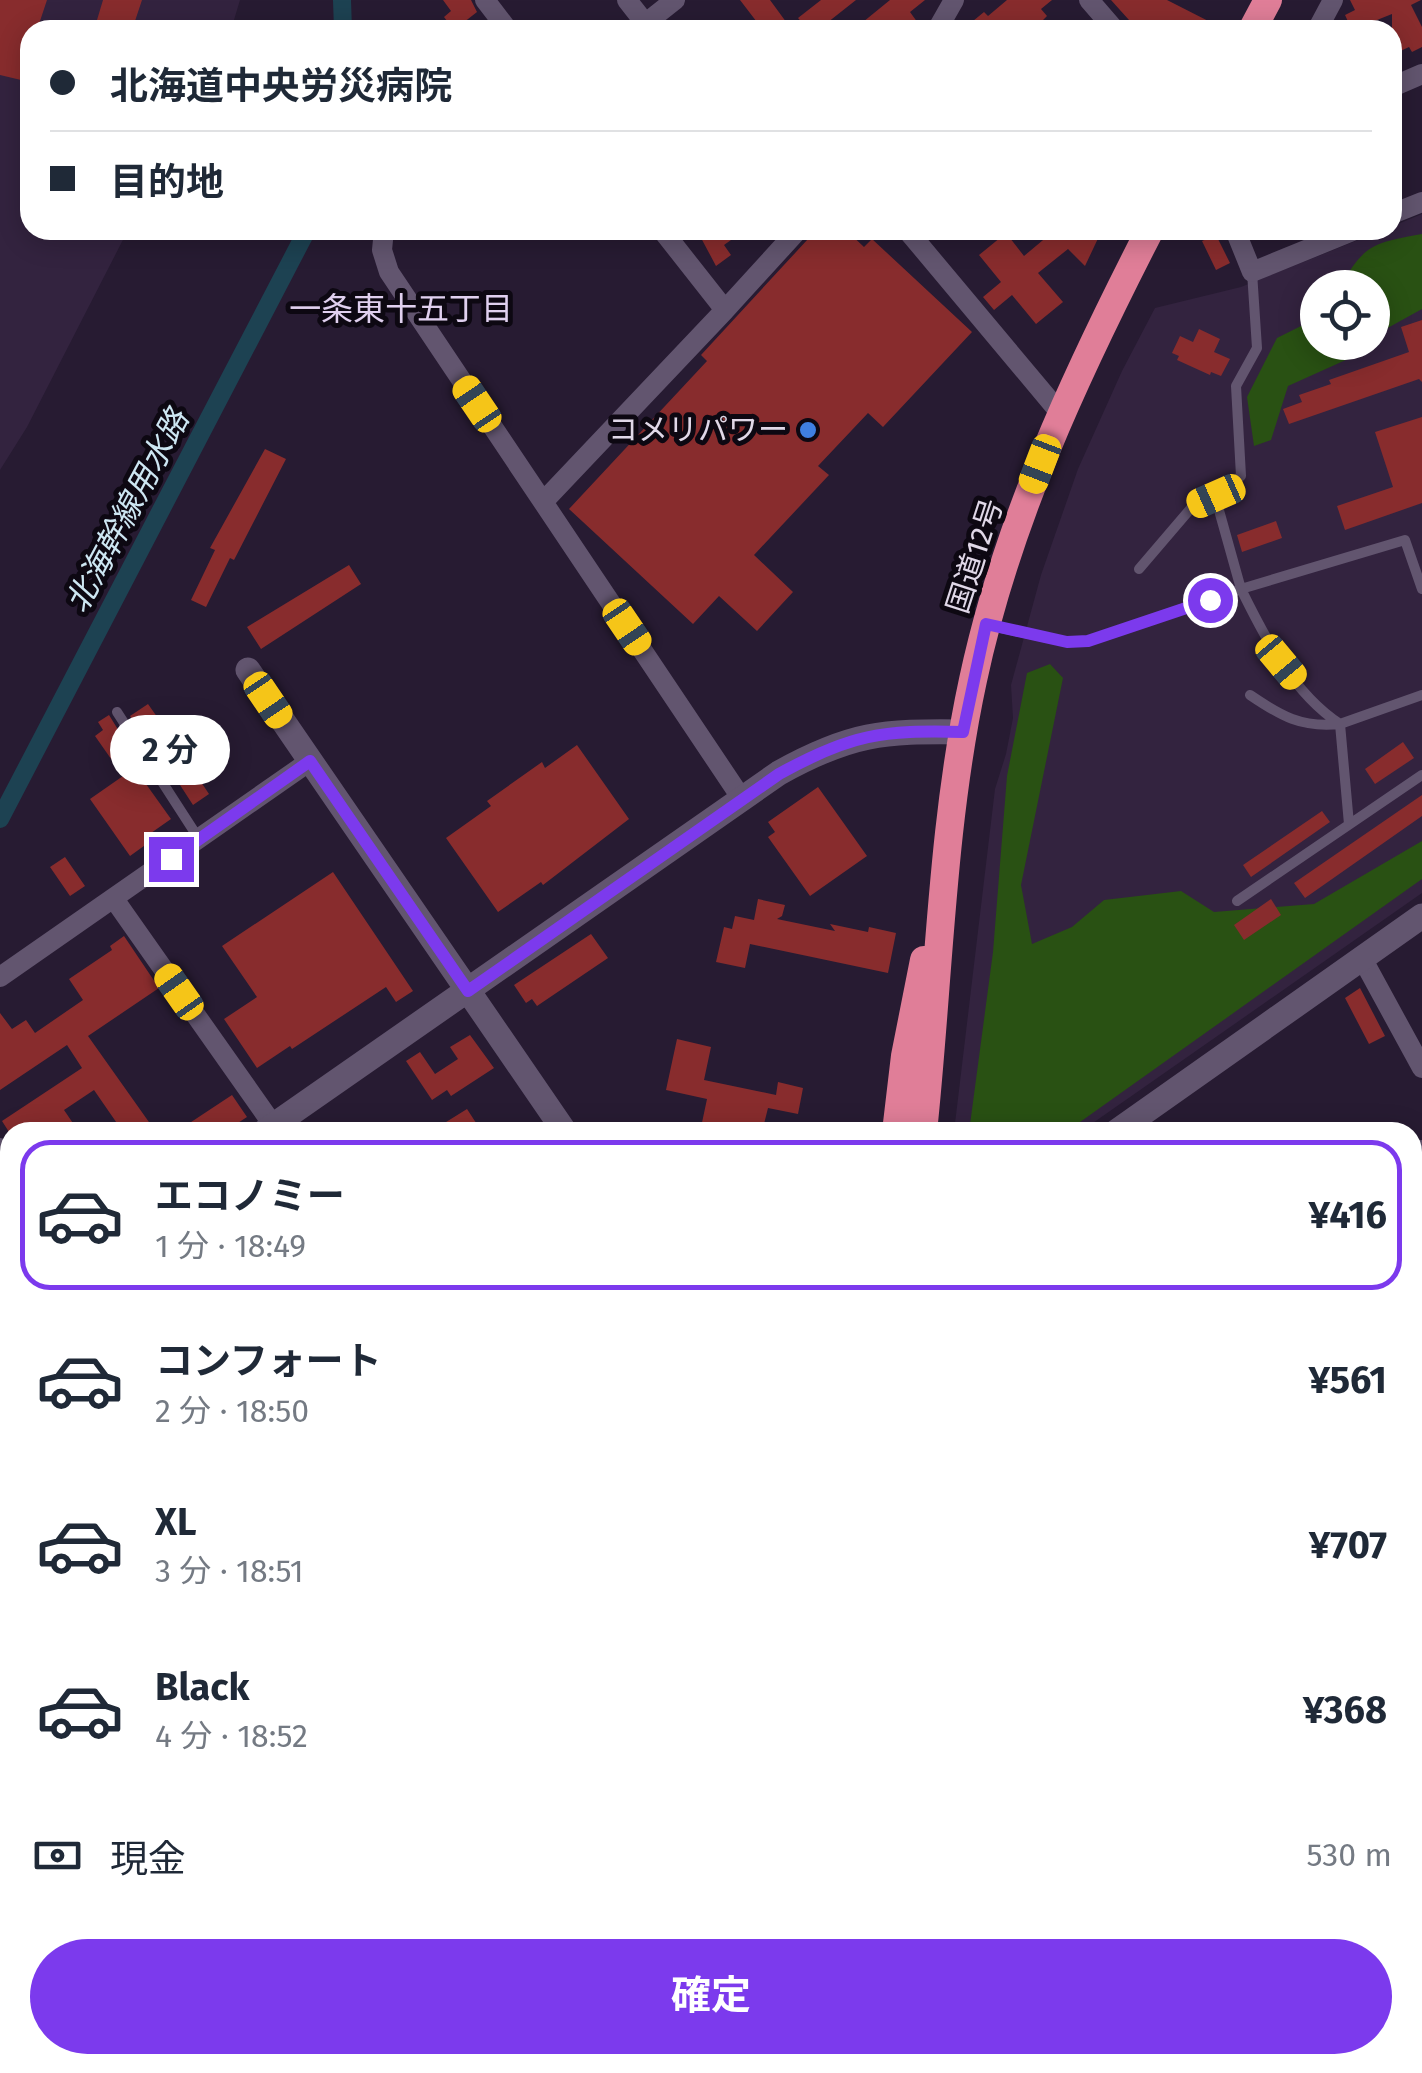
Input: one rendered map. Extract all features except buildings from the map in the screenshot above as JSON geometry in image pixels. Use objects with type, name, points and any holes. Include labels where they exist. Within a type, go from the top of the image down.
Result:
[{"type":"highway","name":"国道12号","points":[[924,1122],[953,806],[963,732],[986,624],[1006,552],[1060,414],[1145,240]]},
{"type":"highway","name":"国道12号","points":[[897,1122],[905,1056],[953,806]]},
{"type":"street","points":[[484,0],[500,20]]},
{"type":"street","points":[[650,20],[675,0]]},
{"type":"street","points":[[1089,0],[1106,20]]},
{"type":"street","points":[[383,240],[389,272],[742,799]]},
{"type":"street","points":[[670,240],[725,310]]},
{"type":"street","points":[[543,502],[789,240]]},
{"type":"street","points":[[915,240],[1060,414]]},
{"type":"street","points":[[1239,240],[1252,272],[1330,240]]},
{"type":"street","points":[[248,670],[559,1122]]},
{"type":"street","points":[[283,1122],[779,774],[845,741],[879,733],[963,732]]},
{"type":"street","points":[[0,977],[310,761]]},
{"type":"street","points":[[114,900],[267,1122]]},
{"type":"street","points":[[1130,1122],[1422,916]]},
{"type":"street","points":[[1362,958],[1422,1068]]},
{"type":"lane","points":[[1139,570],[1192,507],[1216,496],[1241,476],[1236,386],[1257,348],[1252,272]]},
{"type":"lane","points":[[1216,496],[1242,589],[1266,640],[1281,662],[1340,724],[1348,824]]},
{"type":"lane","points":[[986,624],[1067,642],[1088,641],[1406,540],[1422,589]]},
{"type":"lane","points":[[1250,694],[1277,712],[1312,727],[1340,724],[1422,694]]},
{"type":"lane","points":[[117,712],[200,839]]},
{"type":"lane","points":[[1237,900],[1422,775]]},
{"type":"shaded area","points":[[0,0],[240,0],[234,20],[20,20],[20,240],[123,240],[27,427],[0,470]]},
{"type":"shaded area","points":[[1422,214],[1422,893],[1094,1122],[955,1122],[995,789],[1013,718],[1011,685],[1041,575],[1078,469],[1155,308],[1241,287],[1358,240],[1402,240],[1402,222]]},
{"type":"green space","points":[[1422,234],[1422,309],[1390,327],[1390,270],[1351,270],[1372,247]]},
{"type":"green space","points":[[1300,326],[1300,360],[1346,360],[1288,386],[1271,440],[1254,446],[1247,397],[1277,338]]},
{"type":"green space","points":[[1050,664],[1063,678],[1021,885],[1032,944],[1072,927],[1104,900],[1181,891],[1214,912],[1314,904],[1422,841],[1422,879],[1080,1122],[970,1122],[993,952],[1007,776],[1027,673]]},
{"type":"waterway","name":"北海幹線用水路","points":[[342,0],[343,20]]},
{"type":"waterway","name":"北海幹線用水路","points":[[0,819],[302,240]]},
{"type":"place","name":"コメリパワー","points":[[808,430]]},
{"type":"district","name":"一条東十五丁目","points":[[401,309]]},
{"type":"route","points":[[171,859],[310,761],[468,991],[779,774],[816,753],[879,733],[963,732],[986,624],[1067,642],[1088,641],[1210,600]]}]
